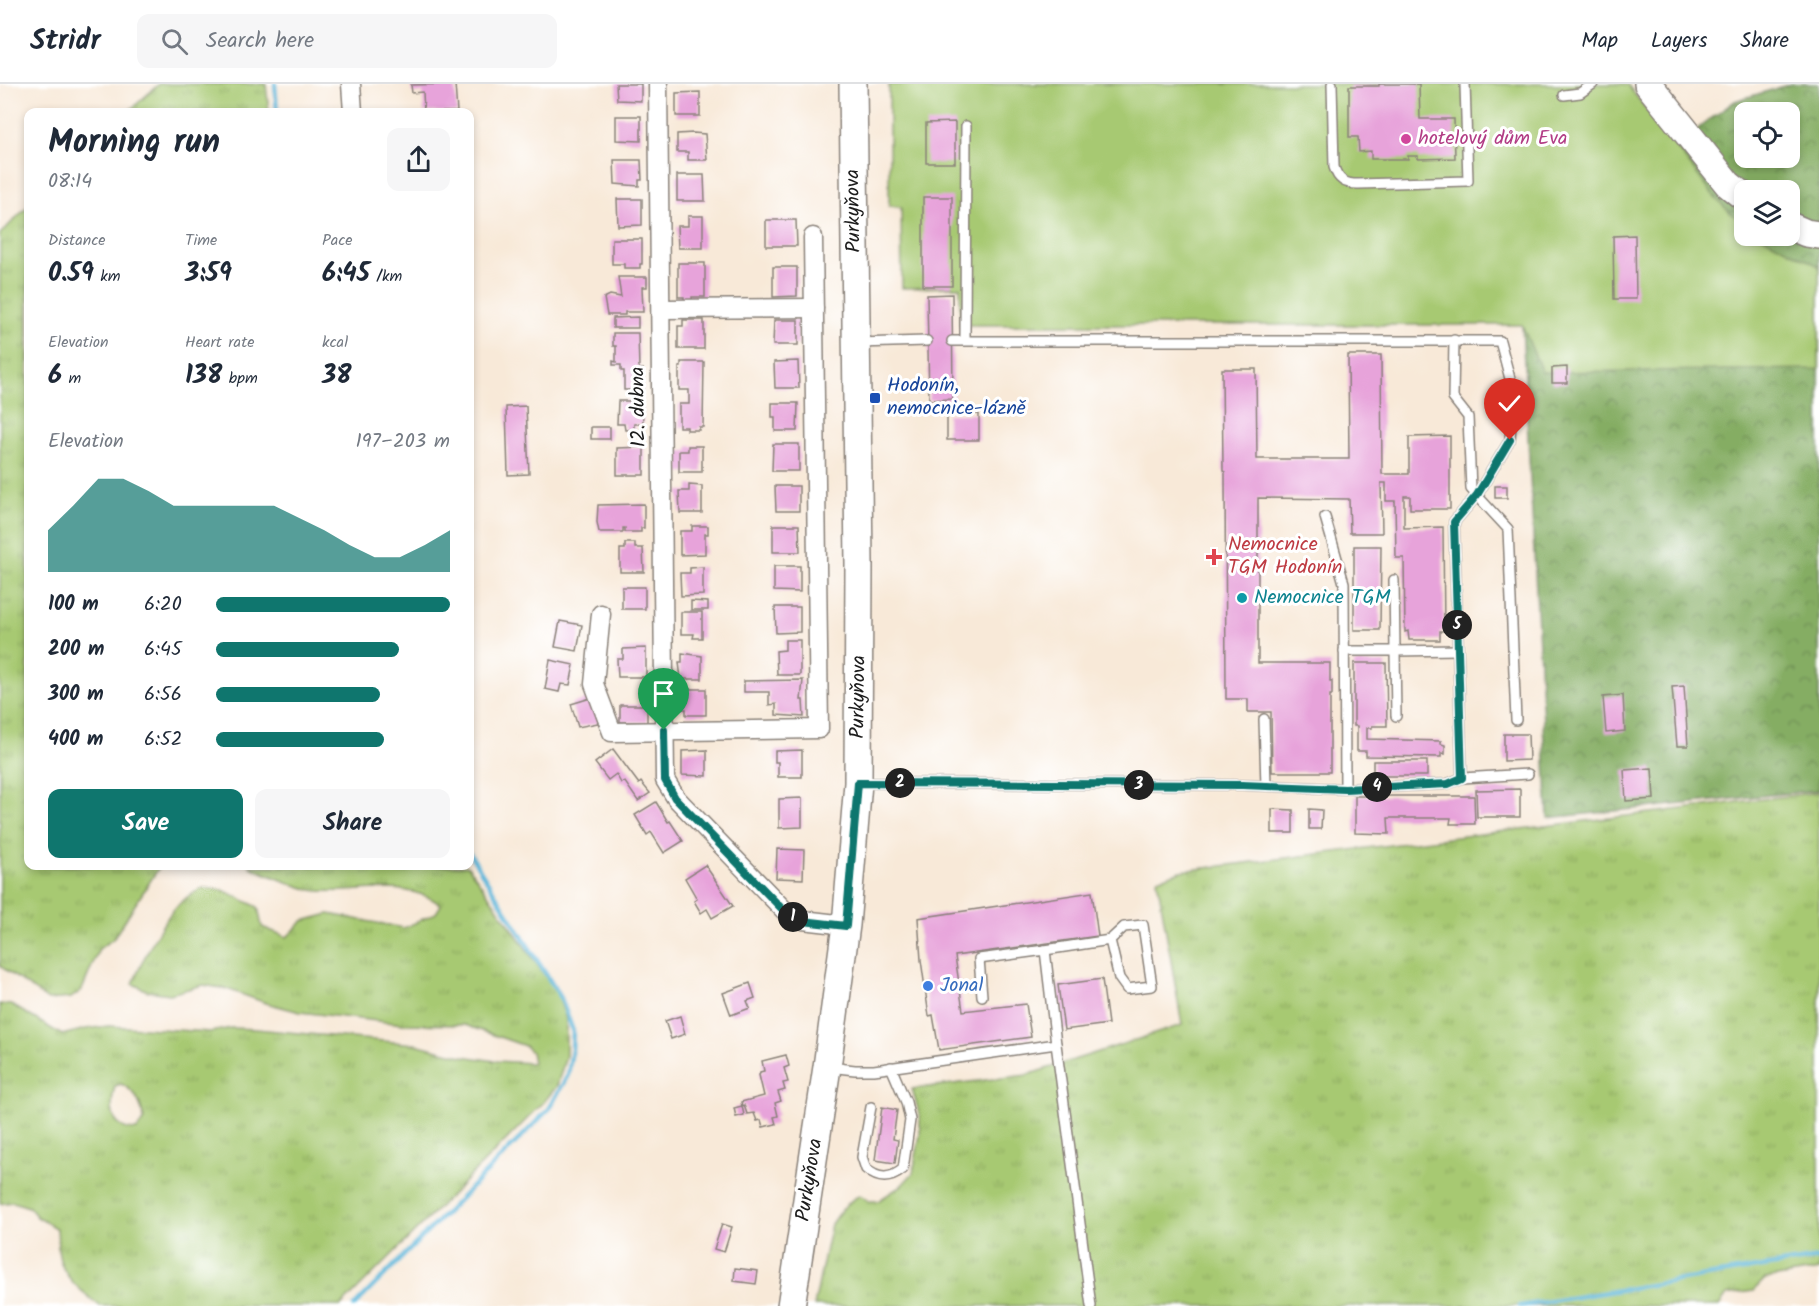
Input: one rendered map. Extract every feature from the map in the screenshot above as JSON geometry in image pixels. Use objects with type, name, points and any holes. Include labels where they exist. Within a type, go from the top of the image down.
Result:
[{"type":"street","points":[[351,84],[353,108]]},
{"type":"street","name":"12. dubna","points":[[658,84],[665,780],[675,798],[786,913],[803,921],[846,926]]},
{"type":"street","name":"Purkyňova","points":[[791,1306],[846,926],[858,783],[859,644],[853,84]]},
{"type":"street","points":[[1648,84],[1734,189]]},
{"type":"street","points":[[1800,230],[1819,236]]},
{"type":"street","name":"Purkyňova","points":[[664,730],[819,729],[813,237]]},
{"type":"street","points":[[660,309],[814,308]]},
{"type":"street","points":[[601,614],[594,684],[609,727],[612,732],[664,730]]},
{"type":"lane","points":[[1332,84],[1336,175],[1342,181],[1358,184],[1468,181],[1465,84]]},
{"type":"lane","points":[[1564,95],[1580,93],[1593,84]]},
{"type":"lane","points":[[965,340],[966,126]]},
{"type":"lane","points":[[1454,340],[1454,398],[1468,417],[1471,489],[1508,529],[1516,720]]},
{"type":"lane","points":[[952,341],[1500,340],[1513,390],[1510,440],[1477,495],[1454,522],[1462,778]]},
{"type":"lane","points":[[855,343],[927,341]]},
{"type":"lane","points":[[1325,517],[1344,583],[1345,789]]},
{"type":"lane","points":[[1394,580],[1396,716]]},
{"type":"lane","points":[[1344,651],[1458,650]]},
{"type":"lane","points":[[1264,719],[1266,786]]},
{"type":"lane","points":[[858,783],[1266,786],[1345,789],[1448,784],[1462,778],[1528,774]]},
{"type":"lane","points":[[982,996],[979,959],[1110,940],[1124,927],[1143,925],[1152,986],[1128,989],[1119,978],[1110,940]]},
{"type":"lane","points":[[1045,950],[1091,1306]]},
{"type":"lane","points":[[827,1067],[855,1070],[891,1067],[1056,1044]]},
{"type":"lane","points":[[871,1107],[862,1158],[866,1169],[871,1174],[881,1178],[894,1176],[903,1169],[910,1120],[906,1102],[891,1067]]},
{"type":"green space","points":[[159,84],[266,84],[269,108],[132,108]]},
{"type":"green space","points":[[889,84],[1627,84],[1717,200],[1734,216],[1734,246],[1780,246],[1819,266],[1819,369],[1542,372],[1522,325],[960,325],[960,287],[902,288],[901,207],[889,206]]},
{"type":"green space","points":[[1791,84],[1819,84],[1819,790],[1548,818],[1522,325],[1650,172],[1701,126],[1735,101]]},
{"type":"green space","points":[[24,210],[24,870],[157,870],[113,939],[99,949],[82,990],[71,998],[48,1000],[0,966],[0,234]]},
{"type":"green space","points":[[1819,792],[1819,1270],[1765,1279],[1753,1291],[1727,1295],[1719,1306],[814,1306],[831,1224],[847,1204],[860,1195],[869,1201],[878,1201],[901,1186],[913,1173],[920,1135],[920,1116],[912,1089],[1027,1075],[1182,1025],[1157,879],[1181,871]]},
{"type":"green space","points":[[258,870],[471,870],[558,994],[566,1019],[566,1056],[557,1086],[544,1102],[341,1306],[100,1306],[78,1287],[64,1270],[59,1255],[57,1229],[37,1217],[29,1207],[13,1202],[0,1204],[0,1004],[12,1005],[62,1035],[108,1026],[211,1032],[231,1028],[256,1029],[415,1044],[462,1056],[533,1063],[531,1052],[525,1046],[465,1025],[403,1024],[300,1012],[227,989],[203,985],[170,994],[148,991],[133,984],[146,954],[166,920],[181,902],[201,888],[223,890],[258,907],[262,927],[287,937],[303,921],[329,914],[404,928],[436,913],[441,905],[427,897],[397,889],[319,891],[284,881]],"holes":[[[121,1084],[137,1098],[143,1113],[144,1119],[137,1130],[121,1126],[112,1110],[115,1086]]]},
{"type":"building","points":[[455,84],[457,108],[424,108],[423,92],[412,93],[411,85]]},
{"type":"building","points":[[616,84],[641,84],[641,101],[617,100]]},
{"type":"building","points":[[1379,84],[1419,84],[1420,119],[1454,119],[1455,158],[1418,159],[1418,156],[1408,156],[1408,159],[1371,159],[1371,151],[1359,152],[1358,137],[1349,137],[1349,86],[1379,86]]},
{"type":"building","points":[[700,92],[700,116],[676,116],[676,93]]},
{"type":"building","points":[[616,116],[641,116],[641,141],[616,140]]},
{"type":"building","points":[[955,122],[955,163],[926,163],[926,123]]},
{"type":"building","points":[[677,134],[705,134],[707,160],[688,160],[688,152],[677,152]]},
{"type":"building","points":[[614,160],[641,160],[642,180],[639,180],[639,186],[615,184]]},
{"type":"building","points":[[677,175],[704,175],[705,201],[677,201]]},
{"type":"building","points":[[923,197],[952,197],[952,286],[923,286]]},
{"type":"building","points":[[617,199],[642,199],[642,225],[618,226]]},
{"type":"building","points":[[688,216],[703,216],[703,248],[678,248],[677,226],[688,226]]},
{"type":"building","points":[[766,220],[796,220],[797,246],[766,246]]},
{"type":"building","points":[[1635,235],[1636,299],[1614,299],[1613,236]]},
{"type":"building","points":[[612,239],[642,239],[640,268],[624,268],[624,264],[612,264]]},
{"type":"building","points":[[678,263],[705,263],[705,297],[692,297],[692,300],[684,300],[684,297],[678,297]]},
{"type":"building","points":[[773,267],[797,267],[797,296],[773,297]]},
{"type":"building","points":[[618,277],[647,277],[647,287],[642,287],[643,312],[607,315],[604,298],[610,295],[621,297]]},
{"type":"building","points":[[952,294],[953,399],[929,400],[927,295]]},
{"type":"building","points":[[638,317],[638,328],[613,328],[613,318]]},
{"type":"building","points":[[683,320],[704,320],[704,349],[678,349],[678,326],[683,326]]},
{"type":"building","points":[[774,320],[798,320],[798,345],[773,345]]},
{"type":"building","points":[[613,333],[638,333],[639,369],[643,369],[643,390],[624,390],[624,371],[621,371],[621,365],[613,365],[613,361],[616,362],[616,346],[613,346]]},
{"type":"building","name":"Nemocnice TGM","points":[[1348,355],[1381,355],[1382,474],[1409,474],[1409,437],[1450,436],[1450,509],[1410,509],[1410,496],[1404,496],[1404,528],[1443,527],[1444,631],[1440,631],[1440,640],[1409,640],[1408,631],[1405,632],[1404,558],[1396,558],[1395,501],[1386,501],[1386,483],[1381,483],[1382,533],[1350,533],[1349,499],[1258,498],[1258,663],[1330,663],[1330,681],[1332,681],[1330,772],[1272,772],[1271,712],[1248,712],[1248,699],[1226,699],[1222,369],[1256,369],[1257,459],[1349,459]]},
{"type":"building","points":[[798,361],[799,388],[775,388],[774,362]]},
{"type":"building","points":[[681,362],[704,362],[703,427],[699,427],[699,430],[679,427],[679,404],[689,404],[689,390],[679,390]]},
{"type":"building","points":[[1567,367],[1567,383],[1552,383],[1552,368]]},
{"type":"building","points":[[618,401],[642,401],[643,424],[634,424],[634,430],[625,430],[624,424],[617,424]]},
{"type":"building","points":[[772,403],[798,403],[797,431],[775,431]]},
{"type":"building","points":[[526,406],[529,474],[508,475],[506,407]]},
{"type":"building","points":[[947,414],[979,414],[979,440],[947,440]]},
{"type":"building","points":[[591,427],[610,427],[610,439],[591,439]]},
{"type":"building","points":[[773,444],[799,444],[799,471],[772,471]]},
{"type":"building","points":[[688,446],[702,446],[702,472],[679,472],[679,451],[688,451]]},
{"type":"building","points":[[644,447],[644,475],[617,475],[617,448]]},
{"type":"building","points":[[689,485],[702,486],[702,513],[680,513],[679,491],[689,491]]},
{"type":"building","points":[[775,486],[799,486],[799,511],[776,511]]},
{"type":"building","points":[[1495,486],[1507,486],[1507,498],[1495,498]]},
{"type":"building","points":[[644,504],[644,528],[641,528],[641,532],[625,532],[623,528],[623,532],[599,532],[598,505]]},
{"type":"building","points":[[773,525],[799,525],[800,552],[773,552]]},
{"type":"building","points":[[692,526],[708,526],[708,534],[705,534],[705,554],[680,555],[680,531],[692,531]]},
{"type":"building","points":[[625,543],[635,543],[635,548],[643,548],[644,572],[620,572],[620,549],[625,549]]},
{"type":"building","points":[[1354,546],[1381,546],[1380,630],[1354,630]]},
{"type":"building","points":[[774,566],[800,566],[800,592],[774,591]]},
{"type":"building","points":[[703,567],[703,595],[681,596],[680,573],[690,573],[690,568]]},
{"type":"building","points":[[622,587],[645,587],[645,609],[622,609]]},
{"type":"building","points":[[691,601],[708,602],[708,610],[691,610]]},
{"type":"building","points":[[775,607],[800,607],[800,632],[776,633]]},
{"type":"building","points":[[681,612],[702,612],[702,638],[693,638],[694,634],[681,634]]},
{"type":"building","points":[[560,621],[582,625],[577,651],[555,647]]},
{"type":"building","points":[[785,640],[800,640],[800,675],[777,675],[776,651],[785,650]]},
{"type":"building","points":[[646,648],[646,677],[618,677],[617,659],[623,659],[623,649]]},
{"type":"building","points":[[682,653],[702,656],[702,679],[681,679],[679,662],[682,662]]},
{"type":"building","points":[[550,660],[574,665],[570,685],[561,684],[559,692],[545,689]]},
{"type":"building","points":[[1354,663],[1386,663],[1387,726],[1367,728],[1367,739],[1441,741],[1441,744],[1445,745],[1445,754],[1441,753],[1441,757],[1366,756],[1366,751],[1357,751],[1357,726],[1354,726]]},
{"type":"building","points":[[803,680],[801,700],[803,700],[804,717],[776,715],[776,704],[769,705],[769,692],[744,692],[744,681]]},
{"type":"building","points":[[1684,686],[1688,746],[1677,746],[1672,687]]},
{"type":"building","points":[[681,689],[706,689],[706,715],[686,715],[686,709],[681,709]]},
{"type":"building","points":[[1623,695],[1625,731],[1606,733],[1603,697]]},
{"type":"building","points":[[594,697],[603,722],[578,727],[571,704]]},
{"type":"building","points":[[620,705],[647,705],[647,722],[620,722]]},
{"type":"building","points":[[1504,734],[1528,734],[1529,760],[1504,761]]},
{"type":"building","points":[[613,749],[639,784],[641,782],[650,793],[638,801],[625,782],[621,783],[616,774],[608,780],[595,763]]},
{"type":"building","points":[[707,750],[707,776],[682,775],[682,751]]},
{"type":"building","points":[[802,750],[802,777],[778,777],[775,751]]},
{"type":"building","points":[[1373,761],[1427,761],[1427,776],[1373,776]]},
{"type":"building","points":[[1652,768],[1654,799],[1626,801],[1624,770]]},
{"type":"building","points":[[1520,789],[1520,817],[1477,817],[1476,790]]},
{"type":"building","points":[[1355,796],[1474,796],[1475,824],[1450,824],[1451,818],[1388,818],[1389,834],[1355,833]]},
{"type":"building","points":[[802,798],[802,827],[779,828],[779,799]]},
{"type":"building","points":[[656,802],[683,841],[664,853],[651,832],[647,835],[635,815]]},
{"type":"building","points":[[1272,809],[1293,810],[1293,833],[1272,833]]},
{"type":"building","points":[[1309,809],[1322,810],[1321,829],[1309,829]]},
{"type":"building","points":[[777,849],[804,850],[803,879],[776,878]]},
{"type":"building","points":[[705,865],[733,906],[712,918],[707,909],[701,913],[694,901],[697,899],[685,878]]},
{"type":"building","points":[[1092,892],[1098,936],[955,956],[963,1011],[1026,1004],[1031,1037],[939,1050],[933,1015],[929,1016],[918,918]]},
{"type":"building","points":[[1102,979],[1108,1024],[1064,1030],[1058,985]]},
{"type":"building","points":[[750,983],[755,998],[747,1001],[750,1008],[731,1015],[723,993]]},
{"type":"building","points":[[680,1016],[685,1034],[671,1039],[665,1021]]},
{"type":"building","points":[[786,1055],[789,1066],[784,1068],[788,1082],[783,1083],[785,1090],[778,1092],[781,1101],[775,1103],[778,1116],[774,1117],[776,1124],[763,1127],[761,1120],[757,1121],[754,1113],[747,1114],[744,1105],[742,1106],[741,1102],[764,1096],[759,1075],[764,1071],[762,1061]]},
{"type":"building","points":[[742,1106],[744,1115],[736,1117],[734,1108]]},
{"type":"building","points":[[882,1107],[897,1110],[893,1139],[898,1140],[895,1163],[875,1160]]},
{"type":"building","points":[[722,1224],[732,1227],[724,1252],[714,1249]]},
{"type":"building","points":[[735,1268],[758,1271],[756,1284],[734,1281]]},
{"type":"waterway","points":[[275,84],[277,108]]},
{"type":"waterway","points":[[354,1306],[549,1109],[568,1075],[573,1031],[561,998],[474,860]]},
{"type":"waterway","points":[[1520,1306],[1819,1258]]},
{"type":"place","name":"hotelový dům Eva","points":[[1406,139]]},
{"type":"place","name":"Hodonín, nemocnice-lázně","points":[[875,398]]},
{"type":"place","name":"Nemocnice TGM Hodonín","points":[[1214,557]]},
{"type":"place","name":"Nemocnice TGM","points":[[1242,598]]},
{"type":"place","name":"Jonal","points":[[928,986]]},
{"type":"route","points":[[664,730],[665,780],[675,798],[786,913],[803,921],[846,926],[858,783],[1242,785],[1345,789],[1448,784],[1462,778],[1454,522],[1477,495],[1510,440]]}]
